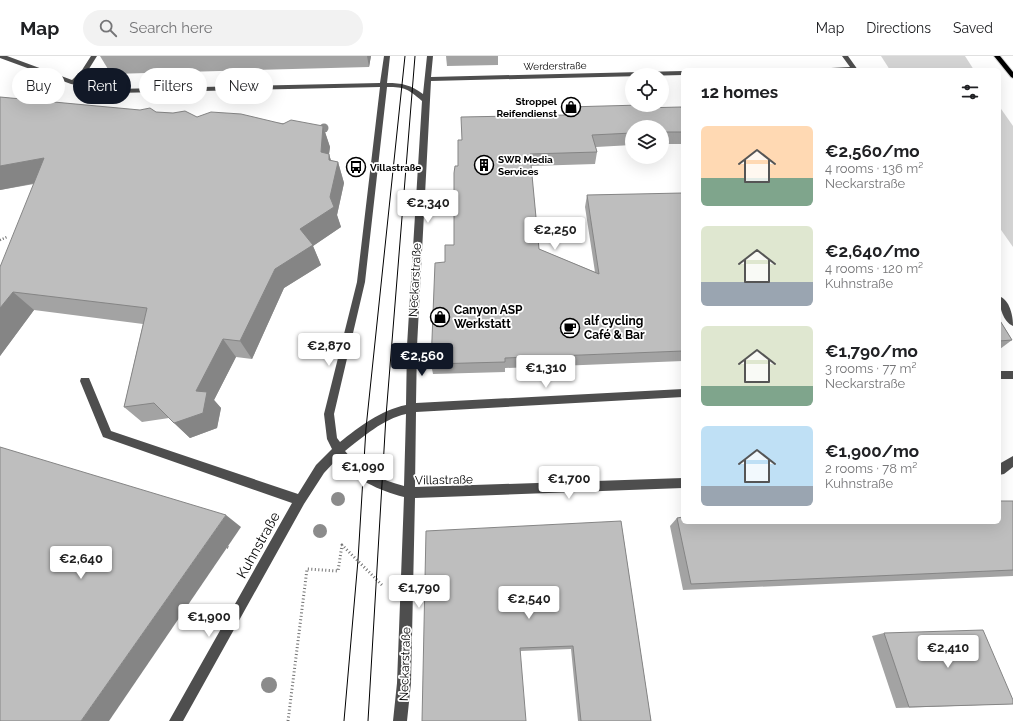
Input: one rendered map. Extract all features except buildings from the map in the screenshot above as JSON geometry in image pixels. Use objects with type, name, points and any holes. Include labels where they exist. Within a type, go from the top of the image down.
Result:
[{"type":"main road","points":[[997,56],[1013,76]]},
{"type":"street","points":[[1,56],[73,83]]},
{"type":"street","points":[[87,68],[94,56]]},
{"type":"street","points":[[388,56],[361,282],[329,414],[332,439],[338,450],[381,419],[397,411],[411,408],[681,393]]},
{"type":"street","name":"Neckarstraße","points":[[400,721],[404,683],[412,346],[425,100],[430,56]]},
{"type":"street","points":[[846,56],[853,68]]},
{"type":"street","name":"Werderstraße","points":[[428,79],[681,73]]},
{"type":"street","points":[[131,91],[401,85],[411,88],[425,100]]},
{"type":"street","points":[[1001,303],[1013,322]]},
{"type":"street","points":[[1001,375],[1013,374]]},
{"type":"street","points":[[85,381],[107,434],[300,500]]},
{"type":"street","name":"Villastraße","points":[[338,450],[363,475],[382,486],[409,493],[681,483]]},
{"type":"street","name":"Kuhnstraße","points":[[176,721],[300,500],[320,469],[338,450]]},
{"type":"street","points":[[1001,469],[1013,461]]},
{"type":"street","points":[[1001,470],[1013,469]]},
{"type":"path","points":[[0,240],[7,237]]},
{"type":"path","points":[[220,544],[230,548]]},
{"type":"path","points":[[288,721],[307,569],[338,571],[342,545],[389,591]]},
{"type":"shaded area","points":[[881,56],[965,56],[973,68],[889,68]]},
{"type":"shaded area","points":[[1001,109],[1013,126],[1013,247],[1001,230]]},
{"type":"tram line","points":[[344,721],[358,560],[366,428],[405,56]]},
{"type":"tram line","points":[[368,721],[386,416],[415,56]]},
{"type":"place","name":"Stroppel Reifendienst","points":[[571,107]]},
{"type":"place","name":"SWR Media Services","points":[[484,165]]},
{"type":"place","name":"Villastraße","points":[[356,167]]},
{"type":"place","name":"Canyon ASP Werkstatt","points":[[440,317]]},
{"type":"place","name":"alf cycling Café & Bar","points":[[570,328]]}]
